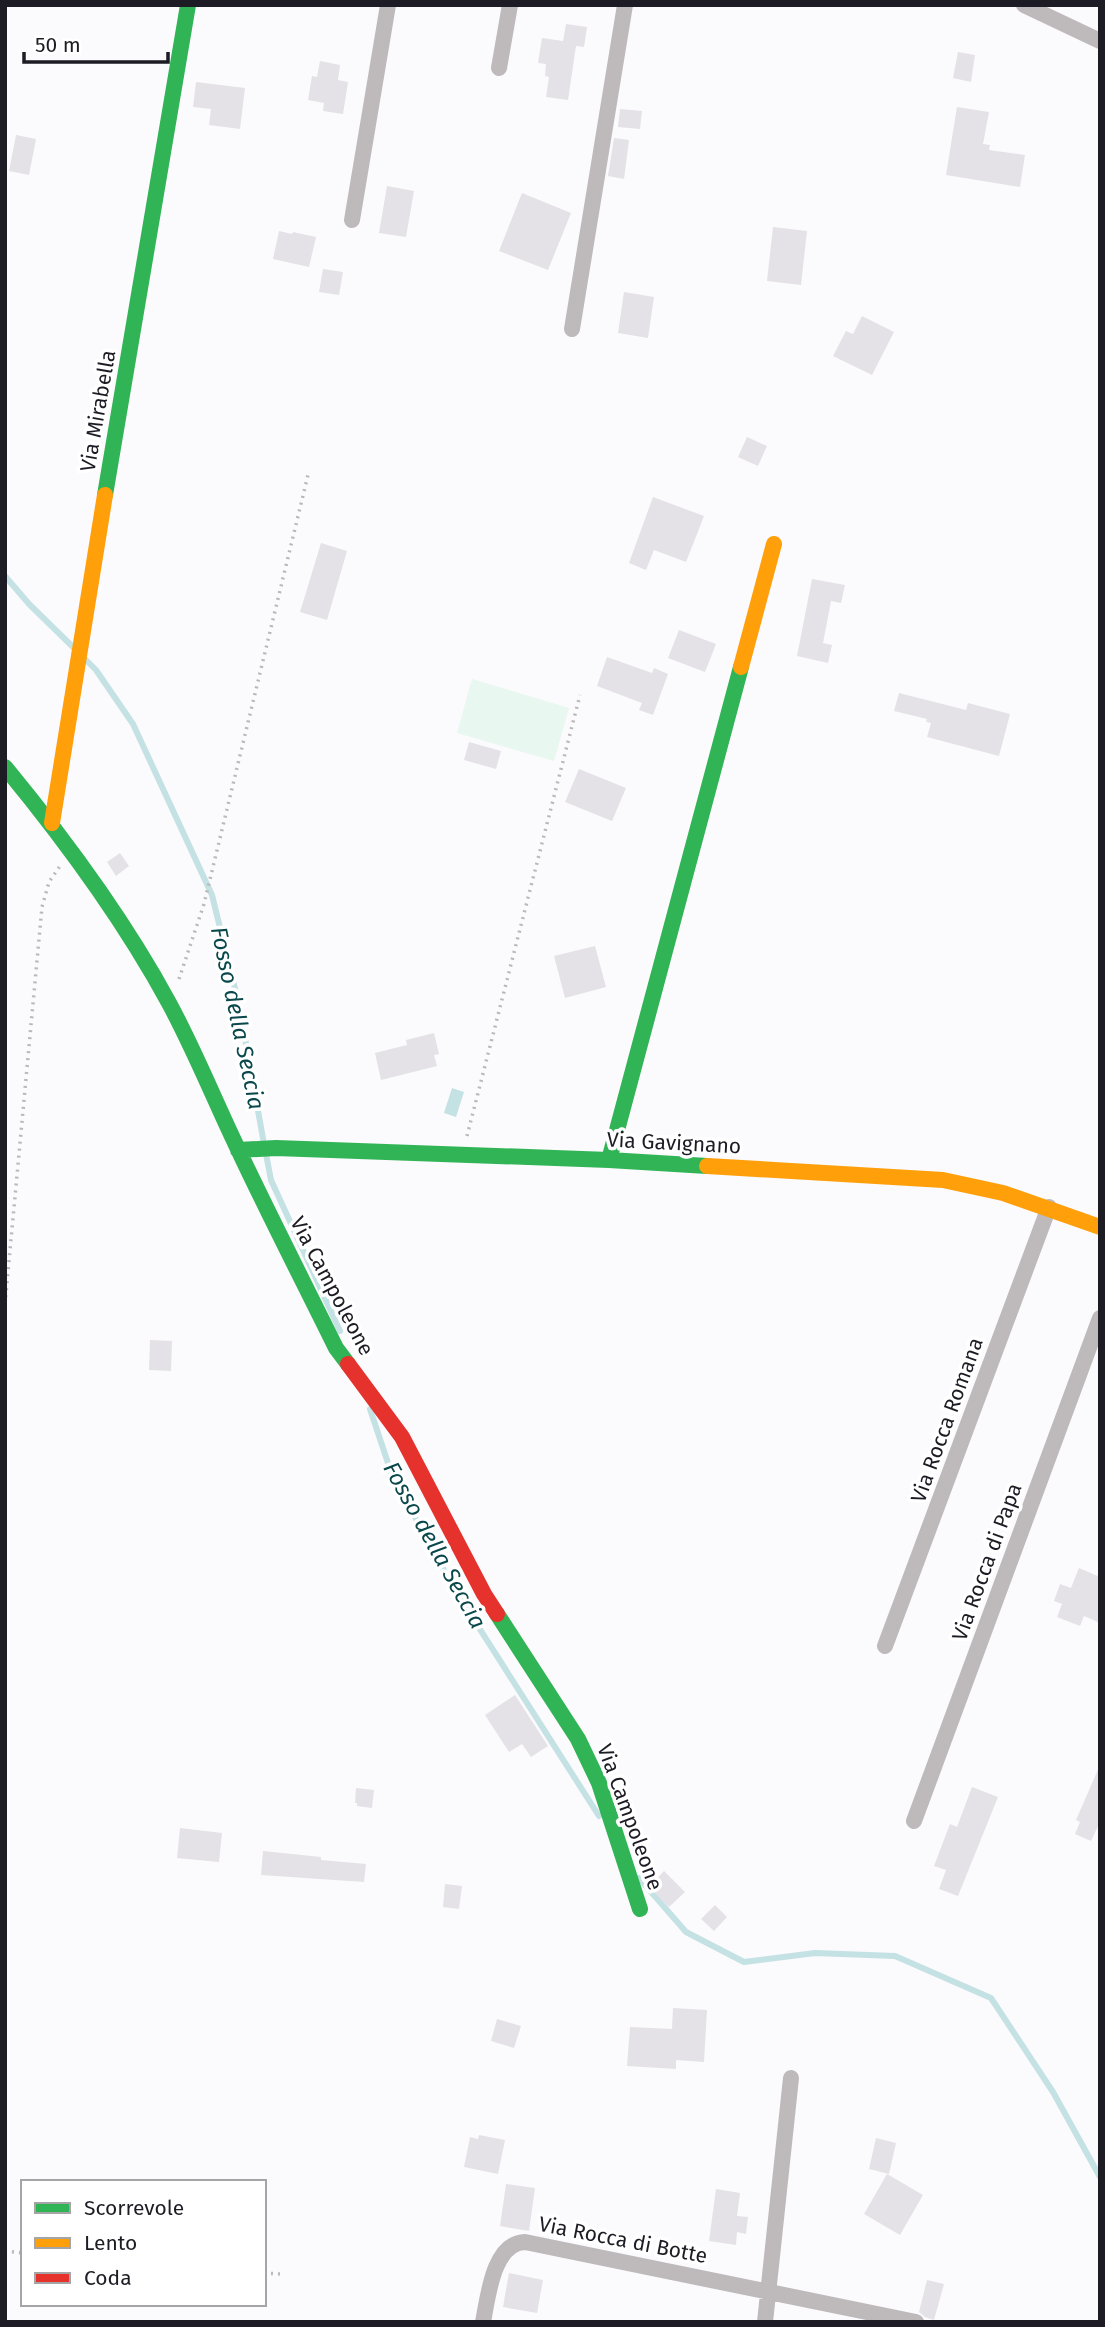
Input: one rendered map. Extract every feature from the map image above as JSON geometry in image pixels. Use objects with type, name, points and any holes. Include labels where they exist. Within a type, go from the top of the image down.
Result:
[{"type":"street","name":"Via Mirabella","points":[[52,823],[188,5]]},
{"type":"street","points":[[352,220],[388,5]]},
{"type":"street","points":[[499,68],[510,5]]},
{"type":"street","points":[[572,329],[625,5]]},
{"type":"street","points":[[1024,5],[1100,41]]},
{"type":"street","points":[[609,1160],[774,544]]},
{"type":"street","name":"Via Campoleone","points":[[5,767],[75,853],[138,949],[170,1004],[328,1334],[348,1366],[396,1428],[417,1463],[489,1603],[544,1683],[578,1739],[599,1783],[640,1909]]},
{"type":"street","name":"Via Gavignano","points":[[238,1150],[276,1148],[609,1160],[943,1180],[989,1188],[1100,1227]]},
{"type":"street","name":"Via Rocca Romana","points":[[885,1646],[1049,1208]]},
{"type":"street","name":"Via Rocca di Papa","points":[[914,1821],[1100,1318]]},
{"type":"street","points":[[765,2322],[790,2078]]},
{"type":"street","name":"Via Rocca di Botte","points":[[483,2322],[499,2259],[510,2246],[520,2242],[916,2322]]},
{"type":"path","points":[[170,1004],[212,875],[308,475]]},
{"type":"path","points":[[462,1155],[580,695]]},
{"type":"path","points":[[5,1304],[42,907],[53,875],[75,853]]},
{"type":"path","points":[[266,2273],[280,2274]]},
{"type":"shaded area","points":[[472,679],[569,708],[554,761],[457,733]]},
{"type":"water","points":[[452,1088],[464,1092],[456,1117],[444,1113]]},
{"type":"building","points":[[566,24],[587,27],[584,47],[576,46],[568,100],[546,97],[549,77],[545,76],[546,64],[538,63],[542,38],[563,41]]},
{"type":"building","points":[[958,52],[975,55],[971,82],[953,78]]},
{"type":"building","points":[[320,61],[340,65],[338,80],[348,82],[343,114],[323,111],[324,103],[308,100],[312,76],[317,77]]},
{"type":"building","points":[[196,82],[245,88],[240,129],[209,125],[211,109],[193,107]]},
{"type":"building","points":[[957,107],[989,112],[983,144],[990,145],[989,150],[1025,155],[1020,187],[946,175]]},
{"type":"building","points":[[620,109],[642,111],[640,129],[618,127]]},
{"type":"building","points":[[16,135],[36,139],[29,175],[9,171]]},
{"type":"building","points":[[614,138],[629,140],[624,179],[608,176]]},
{"type":"building","points":[[387,186],[414,191],[406,237],[379,233]]},
{"type":"building","points":[[522,193],[571,213],[548,270],[499,251]]},
{"type":"building","points":[[773,227],[807,231],[801,285],[767,281]]},
{"type":"building","points":[[279,231],[316,237],[309,267],[273,259]]},
{"type":"building","points":[[323,269],[343,272],[339,295],[319,292]]},
{"type":"building","points":[[624,292],[654,297],[648,338],[618,333]]},
{"type":"building","points":[[862,316],[894,332],[872,375],[833,356],[846,331],[853,334]]},
{"type":"building","points":[[747,437],[767,446],[758,466],[738,457]]},
{"type":"building","points":[[653,497],[704,516],[686,562],[654,550],[646,570],[629,563]]},
{"type":"building","points":[[321,543],[347,551],[327,620],[300,612]]},
{"type":"building","points":[[812,579],[845,585],[841,603],[831,601],[823,643],[832,645],[828,663],[797,656]]},
{"type":"building","points":[[679,630],[716,644],[705,672],[668,658]]},
{"type":"building","points":[[607,657],[652,673],[654,668],[668,674],[653,715],[639,710],[642,703],[597,686]]},
{"type":"building","points":[[899,693],[966,710],[968,703],[1010,714],[999,756],[927,737],[931,723],[926,722],[927,719],[894,711]]},
{"type":"building","points":[[469,742],[501,751],[496,769],[464,760]]},
{"type":"building","points":[[579,769],[626,788],[612,821],[565,802]]},
{"type":"building","points":[[120,853],[129,866],[116,876],[107,862]]},
{"type":"building","points":[[595,946],[606,987],[565,998],[554,956]]},
{"type":"building","points":[[434,1033],[439,1054],[434,1055],[437,1066],[381,1080],[375,1053],[407,1045],[406,1040]]},
{"type":"building","points":[[150,1340],[172,1341],[171,1371],[149,1370]]},
{"type":"building","points":[[1079,1568],[1100,1577],[1100,1623],[1084,1616],[1080,1626],[1057,1617],[1062,1604],[1054,1601],[1060,1584],[1071,1588]]},
{"type":"building","points":[[515,1695],[548,1746],[531,1757],[522,1744],[509,1752],[485,1715]]},
{"type":"building","points":[[1100,1765],[1100,1822],[1091,1841],[1075,1834],[1080,1822],[1076,1820]]},
{"type":"building","points":[[972,1787],[998,1797],[958,1896],[939,1889],[946,1870],[934,1866],[950,1824],[957,1827]]},
{"type":"building","points":[[356,1788],[374,1790],[372,1808],[357,1806]]},
{"type":"building","points":[[180,1828],[222,1833],[219,1862],[177,1858]]},
{"type":"building","points":[[263,1851],[366,1864],[364,1882],[261,1875]]},
{"type":"building","points":[[664,1871],[685,1892],[669,1907],[649,1887]]},
{"type":"building","points":[[445,1884],[462,1886],[459,1909],[443,1907]]},
{"type":"building","points":[[715,1905],[727,1917],[714,1931],[701,1919]]},
{"type":"building","points":[[673,2008],[707,2010],[704,2062],[676,2060],[676,2069],[627,2066],[630,2027],[672,2029]]},
{"type":"building","points":[[497,2019],[521,2026],[514,2048],[491,2041]]},
{"type":"building","points":[[479,2135],[505,2140],[498,2174],[464,2167],[470,2137],[478,2139]]},
{"type":"building","points":[[876,2138],[896,2143],[889,2174],[869,2169]]},
{"type":"building","points":[[887,2174],[923,2195],[900,2235],[864,2214]]},
{"type":"building","points":[[506,2184],[535,2188],[529,2231],[500,2226]]},
{"type":"building","points":[[716,2189],[740,2193],[737,2216],[748,2217],[746,2234],[737,2232],[736,2245],[709,2241]]},
{"type":"building","points":[[509,2273],[543,2280],[537,2313],[503,2307]]},
{"type":"building","points":[[927,2280],[944,2284],[934,2320],[919,2312]]},
{"type":"waterway","name":"Fosso della Seccia","points":[[5,576],[74,648]]},
{"type":"waterway","name":"Fosso della Seccia","points":[[84,658],[96,670],[133,724],[212,895],[239,1005],[264,1144]]},
{"type":"waterway","name":"Fosso della Seccia","points":[[266,1154],[271,1180],[340,1331]]},
{"type":"waterway","name":"Fosso della Seccia","points":[[370,1409],[392,1475],[453,1587],[599,1816]]},
{"type":"waterway","name":"Fosso della Seccia","points":[[639,1878],[686,1932],[744,1962],[815,1953],[895,1956],[991,1998],[1053,2092],[1100,2177]]},
{"type":"traffic: fast","points":[[105,495],[188,5]]},
{"type":"traffic: fast","points":[[609,1160],[741,667]]},
{"type":"traffic: fast","points":[[5,767],[93,881],[151,971],[187,1038],[249,1172],[336,1348],[348,1364]]},
{"type":"traffic: fast","points":[[238,1150],[276,1148],[707,1166]]},
{"type":"traffic: fast","points":[[497,1614],[578,1739],[599,1783],[640,1909]]},
{"type":"traffic: slow","points":[[52,823],[105,495]]},
{"type":"traffic: slow","points":[[741,667],[774,544]]},
{"type":"traffic: slow","points":[[707,1166],[943,1180],[1003,1193],[1100,1227]]},
{"type":"traffic: jam","points":[[348,1364],[402,1437],[497,1614]]}]
